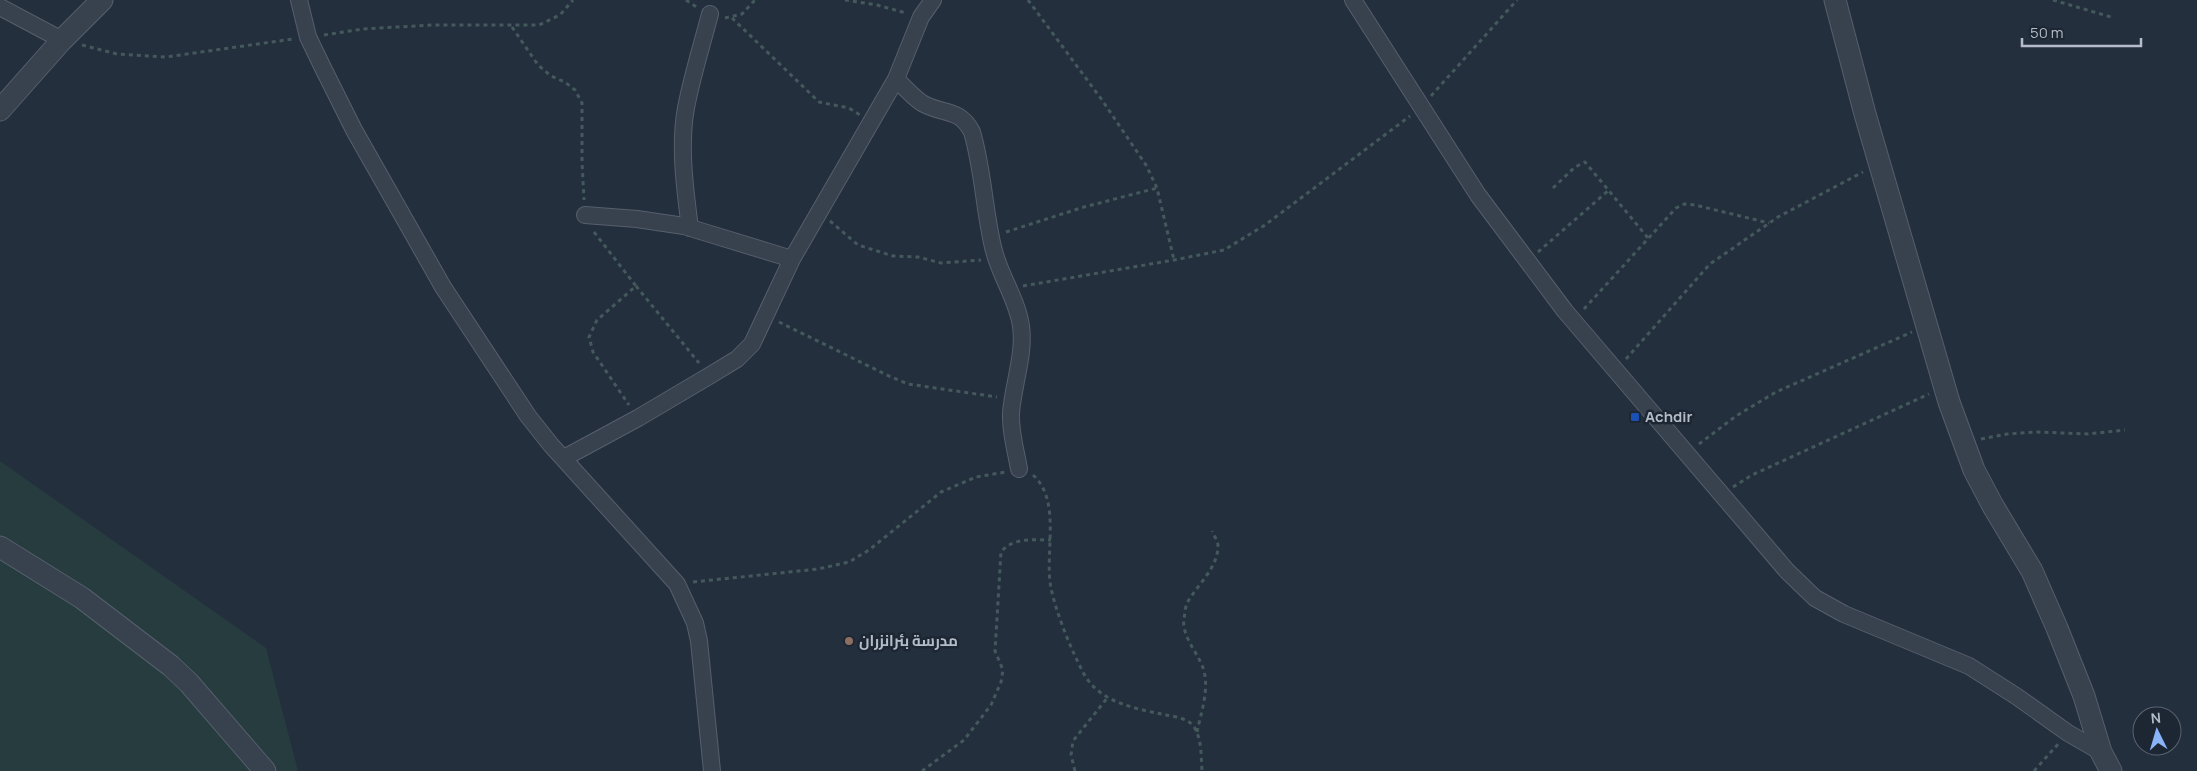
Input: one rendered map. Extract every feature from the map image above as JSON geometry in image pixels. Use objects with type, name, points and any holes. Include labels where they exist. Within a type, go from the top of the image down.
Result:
[{"type":"street","points":[[6,0],[0,7],[62,40]]},
{"type":"street","points":[[0,110],[62,40],[102,0]]},
{"type":"street","points":[[300,0],[308,37],[354,130],[443,286],[513,396],[564,458],[677,584],[695,623],[699,641],[712,771]]},
{"type":"street","points":[[564,458],[638,418],[709,376],[737,359],[752,344],[767,316],[792,260],[896,79],[921,17],[933,0]]},
{"type":"street","points":[[1353,0],[1478,195],[1573,321],[1787,571],[1815,598],[1844,614],[1970,666],[2068,733],[2101,752]]},
{"type":"street","points":[[1835,0],[1944,386],[1963,443],[1993,506],[2032,571],[2084,696],[2101,752],[2111,771]]},
{"type":"street","points":[[690,228],[683,161],[686,109],[710,14]]},
{"type":"street","points":[[896,79],[921,102],[956,114],[968,124],[975,142],[996,259],[1017,309],[1021,328],[1019,359],[1013,397],[1012,430],[1019,469]]},
{"type":"street","points":[[586,215],[637,218],[690,228],[792,260]]},
{"type":"street","points":[[0,547],[82,598],[171,666],[264,771]]},
{"type":"path","points":[[844,0],[877,5],[921,17]]},
{"type":"path","points":[[1028,0],[1102,100],[1146,165],[1157,188],[1174,260]]},
{"type":"path","points":[[1008,289],[1224,250],[1242,240],[1301,199],[1421,108],[1517,0]]},
{"type":"path","points":[[2053,0],[2111,17]]},
{"type":"path","points":[[732,18],[819,102],[853,110],[871,122]]},
{"type":"path","points":[[1553,188],[1575,167],[1586,162],[1648,238]]},
{"type":"path","points":[[1615,371],[1710,264],[1769,223],[1880,164]]},
{"type":"path","points":[[991,237],[1050,217],[1157,188]]},
{"type":"path","points":[[1528,261],[1609,190]]},
{"type":"path","points":[[1573,321],[1676,208],[1684,204],[1769,223]]},
{"type":"path","points":[[819,212],[858,245],[893,256],[918,257],[941,262],[996,259]]},
{"type":"path","points":[[636,286],[709,376]]},
{"type":"path","points":[[767,316],[908,384],[990,397],[1013,397]]},
{"type":"path","points":[[1687,454],[1736,416],[1776,392],[1889,341],[1928,326]]},
{"type":"path","points":[[1722,494],[1752,475],[1944,386]]},
{"type":"path","points":[[1963,443],[2007,434],[2037,432],[2088,434],[2125,430]]},
{"type":"path","points":[[677,584],[818,569],[849,562],[869,550],[941,492],[976,477],[1019,469],[1029,471],[1047,495],[1051,540],[1049,565],[1051,590],[1085,675],[1100,692],[1108,697],[1139,709],[1186,720],[1193,725],[1197,733]]},
{"type":"path","points":[[1202,771],[1197,733],[1204,696],[1204,673],[1198,653],[1184,634],[1184,622],[1186,605],[1209,572],[1215,558],[1218,545],[1212,532]]},
{"type":"path","points":[[922,771],[964,740],[991,705],[1001,682],[1003,670],[995,651],[1001,552],[1006,546],[1020,540],[1051,540]]},
{"type":"path","points":[[1075,771],[1070,755],[1073,741],[1108,697]]},
{"type":"path","points":[[2034,771],[2068,733]]},
{"type":"green space","points":[[0,461],[266,648],[298,771],[0,771]]},
{"type":"place","name":"Achdir","points":[[1635,417]]},
{"type":"place","name":"مدرسة بئرانزران","points":[[849,641]]}]
